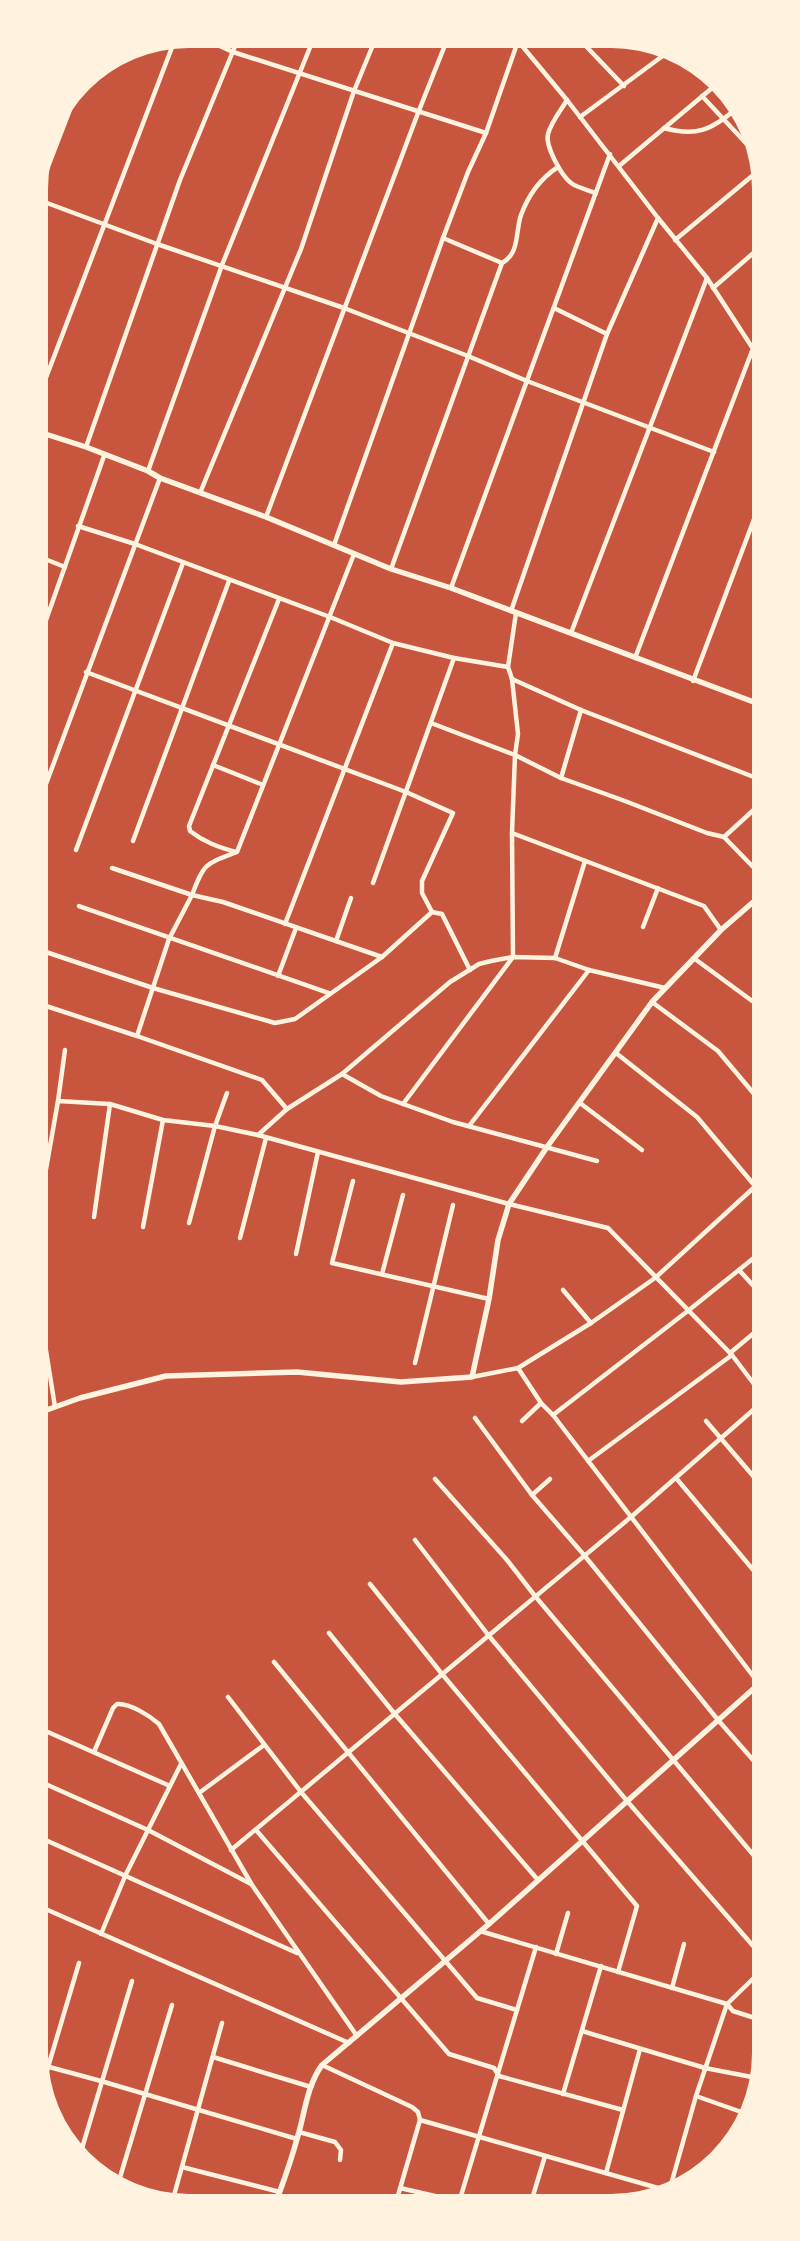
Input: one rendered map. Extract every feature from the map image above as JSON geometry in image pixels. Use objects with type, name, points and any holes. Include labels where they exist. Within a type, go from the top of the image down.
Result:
[{"type":"street","points":[[222,47],[418,113],[486,133]]},
{"type":"street","points":[[86,447],[180,180],[235,47]]},
{"type":"street","points":[[148,471],[222,265],[310,47]]},
{"type":"street","points":[[200,493],[301,249],[354,91],[372,47]]},
{"type":"street","points":[[266,517],[418,113],[445,47]]},
{"type":"street","points":[[334,545],[443,238],[468,172],[486,133],[516,47]]},
{"type":"street","points":[[523,47],[568,100],[675,240],[707,278],[752,351],[635,658]]},
{"type":"street","points":[[587,47],[624,86]]},
{"type":"street","points":[[48,373],[171,49]]},
{"type":"street","points":[[580,117],[662,57]]},
{"type":"street","points":[[619,166],[711,89]]},
{"type":"street","points":[[702,96],[744,142]]},
{"type":"street","points":[[568,100],[548,135],[549,146],[558,167],[568,181],[596,193]]},
{"type":"street","points":[[664,128],[683,133],[704,130],[724,120],[731,114]]},
{"type":"street","points":[[51,160],[67,117]]},
{"type":"street","points":[[450,588],[610,154]]},
{"type":"street","points":[[391,569],[502,263],[514,252],[516,234],[522,214],[541,180],[558,167]]},
{"type":"street","points":[[675,240],[751,177]]},
{"type":"street","points":[[48,203],[157,244],[344,308],[527,381],[714,452]]},
{"type":"street","points":[[403,1104],[513,957],[512,833],[515,755],[518,734],[512,679],[508,667],[514,612],[583,401],[607,334],[658,218]]},
{"type":"street","points":[[443,238],[502,263]]},
{"type":"street","points":[[713,288],[752,254]]},
{"type":"street","points":[[571,633],[651,429],[707,278]]},
{"type":"street","points":[[554,308],[607,334]]},
{"type":"street","points":[[48,435],[86,447],[104,456],[148,471],[160,478],[266,517],[391,569],[450,588],[693,681],[752,702]]},
{"type":"street","points":[[48,615],[104,456]]},
{"type":"street","points":[[48,778],[160,478]]},
{"type":"street","points":[[693,681],[752,525]]},
{"type":"street","points":[[78,526],[135,544],[229,581],[330,617],[393,643],[454,658],[508,667]]},
{"type":"street","points":[[137,1036],[170,938],[192,895],[202,870],[207,865],[237,852],[278,743],[354,554]]},
{"type":"street","points":[[48,560],[65,567]]},
{"type":"street","points":[[76,850],[183,563]]},
{"type":"street","points":[[133,842],[229,581]]},
{"type":"street","points":[[237,852],[216,847],[190,831],[190,818],[230,726],[279,599]]},
{"type":"street","points":[[285,924],[343,768],[393,643]]},
{"type":"street","points":[[373,883],[454,658]]},
{"type":"street","points":[[86,672],[406,792],[453,813],[422,881],[422,893],[432,912]]},
{"type":"street","points":[[512,679],[581,710],[752,776]]},
{"type":"street","points":[[560,778],[581,710]]},
{"type":"street","points":[[431,723],[515,755],[560,778],[707,833],[724,837],[752,866]]},
{"type":"street","points":[[213,765],[263,785]]},
{"type":"street","points":[[724,837],[752,811]]},
{"type":"street","points":[[512,833],[704,906],[721,930]]},
{"type":"street","points":[[555,958],[585,861]]},
{"type":"street","points":[[112,868],[192,895],[223,902],[382,957]]},
{"type":"street","points":[[643,927],[658,888]]},
{"type":"street","points":[[336,941],[351,898]]},
{"type":"street","points":[[472,1377],[489,1299],[498,1240],[509,1204],[547,1147],[652,1002],[721,930],[752,903]]},
{"type":"street","points":[[78,906],[329,993]]},
{"type":"street","points":[[48,953],[153,988],[275,1023],[295,1018],[382,957],[432,912]]},
{"type":"street","points":[[432,912],[442,914],[470,970]]},
{"type":"street","points":[[278,976],[296,928]]},
{"type":"street","points":[[258,1135],[287,1109],[342,1074],[450,982],[470,970],[491,961],[513,957],[555,958],[589,970],[666,988]]},
{"type":"street","points":[[695,959],[752,1000]]},
{"type":"street","points":[[469,1126],[589,970]]},
{"type":"street","points":[[652,1002],[718,1051],[752,1091]]},
{"type":"street","points":[[48,1007],[262,1080],[287,1109]]},
{"type":"street","points":[[48,1161],[65,1050]]},
{"type":"street","points":[[616,1053],[697,1117],[752,1183]]},
{"type":"street","points":[[342,1074],[381,1096],[403,1104],[469,1126],[596,1161]]},
{"type":"street","points":[[189,1223],[215,1126],[227,1094]]},
{"type":"street","points":[[58,1101],[110,1104],[163,1120],[215,1126],[258,1135],[509,1204],[608,1228],[731,1354],[752,1382]]},
{"type":"street","points":[[580,1103],[642,1150]]},
{"type":"street","points":[[94,1218],[110,1104]]},
{"type":"street","points":[[144,1227],[163,1120]]},
{"type":"street","points":[[240,1238],[266,1138]]},
{"type":"street","points":[[296,1254],[318,1152]]},
{"type":"street","points":[[353,1181],[332,1263],[489,1299]]},
{"type":"street","points":[[48,1410],[166,1376],[296,1372],[401,1382],[472,1377],[518,1368],[591,1323],[655,1278],[752,1190]]},
{"type":"street","points":[[382,1274],[403,1195]]},
{"type":"street","points":[[416,1363],[453,1205]]},
{"type":"street","points":[[553,1415],[752,1259]]},
{"type":"street","points":[[739,1270],[752,1284]]},
{"type":"street","points":[[563,1290],[591,1323]]},
{"type":"street","points":[[588,1461],[731,1354],[752,1335]]},
{"type":"street","points":[[48,1363],[55,1407]]},
{"type":"street","points":[[518,1368],[541,1403],[553,1415],[752,1674]]},
{"type":"street","points":[[522,1421],[541,1403]]},
{"type":"street","points":[[231,1850],[631,1517],[752,1411]]},
{"type":"street","points":[[475,1418],[532,1495],[584,1555],[718,1720],[752,1759]]},
{"type":"street","points":[[706,1421],[752,1475]]},
{"type":"street","points":[[676,1478],[752,1568]]},
{"type":"street","points":[[435,1479],[507,1560],[535,1596],[752,1853]]},
{"type":"street","points":[[532,1495],[550,1479]]},
{"type":"street","points":[[415,1540],[489,1636],[627,1801],[752,1945]]},
{"type":"street","points":[[370,1584],[442,1674],[637,1906],[618,1972]]},
{"type":"street","points":[[329,1633],[394,1713],[538,1880]]},
{"type":"street","points":[[274,1662],[489,1924]]},
{"type":"street","points":[[182,2167],[280,2192],[297,2140],[311,2086],[322,2065],[444,1960],[489,1924],[752,1691]]},
{"type":"street","points":[[228,1697],[302,1792],[478,1998],[517,2010]]},
{"type":"street","points":[[94,1752],[112,1708],[117,1704],[123,1704],[154,1719],[160,1724],[181,1764],[252,1885],[356,2036]]},
{"type":"street","points":[[48,1732],[170,1786]]},
{"type":"street","points":[[199,1793],[264,1745]]},
{"type":"street","points":[[101,1934],[126,1874],[181,1764]]},
{"type":"street","points":[[48,1785],[148,1830],[252,1885]]},
{"type":"street","points":[[256,1830],[449,2054],[494,2068],[499,2076],[624,2110]]},
{"type":"street","points":[[48,1841],[126,1874],[298,1953]]},
{"type":"street","points":[[48,1910],[349,2043]]},
{"type":"street","points":[[556,1954],[568,1913]]},
{"type":"street","points":[[480,1931],[727,2004],[733,2011],[752,2017]]},
{"type":"street","points":[[672,1988],[684,1944]]},
{"type":"street","points":[[462,2194],[499,2076],[536,1947]]},
{"type":"street","points":[[49,2066],[79,1963]]},
{"type":"street","points":[[563,2094],[601,1966]]},
{"type":"street","points":[[672,2180],[696,2096],[727,2004],[752,1980]]},
{"type":"street","points":[[83,2145],[132,1981]]},
{"type":"street","points":[[120,2176],[172,2005]]},
{"type":"street","points":[[175,2193],[222,2023]]},
{"type":"street","points":[[582,2031],[705,2068],[750,2077]]},
{"type":"street","points":[[606,2173],[640,2049]]},
{"type":"street","points":[[213,2057],[311,2086]]},
{"type":"street","points":[[322,2065],[412,2107],[418,2112],[420,2120],[398,2194]]},
{"type":"street","points":[[49,2068],[101,2081],[297,2140]]},
{"type":"street","points":[[696,2096],[739,2111]]},
{"type":"street","points":[[420,2120],[654,2187]]},
{"type":"street","points":[[299,2132],[335,2142],[341,2150],[340,2160]]},
{"type":"street","points":[[534,2194],[545,2156]]},
{"type":"street","points":[[400,2188],[426,2194]]}]
